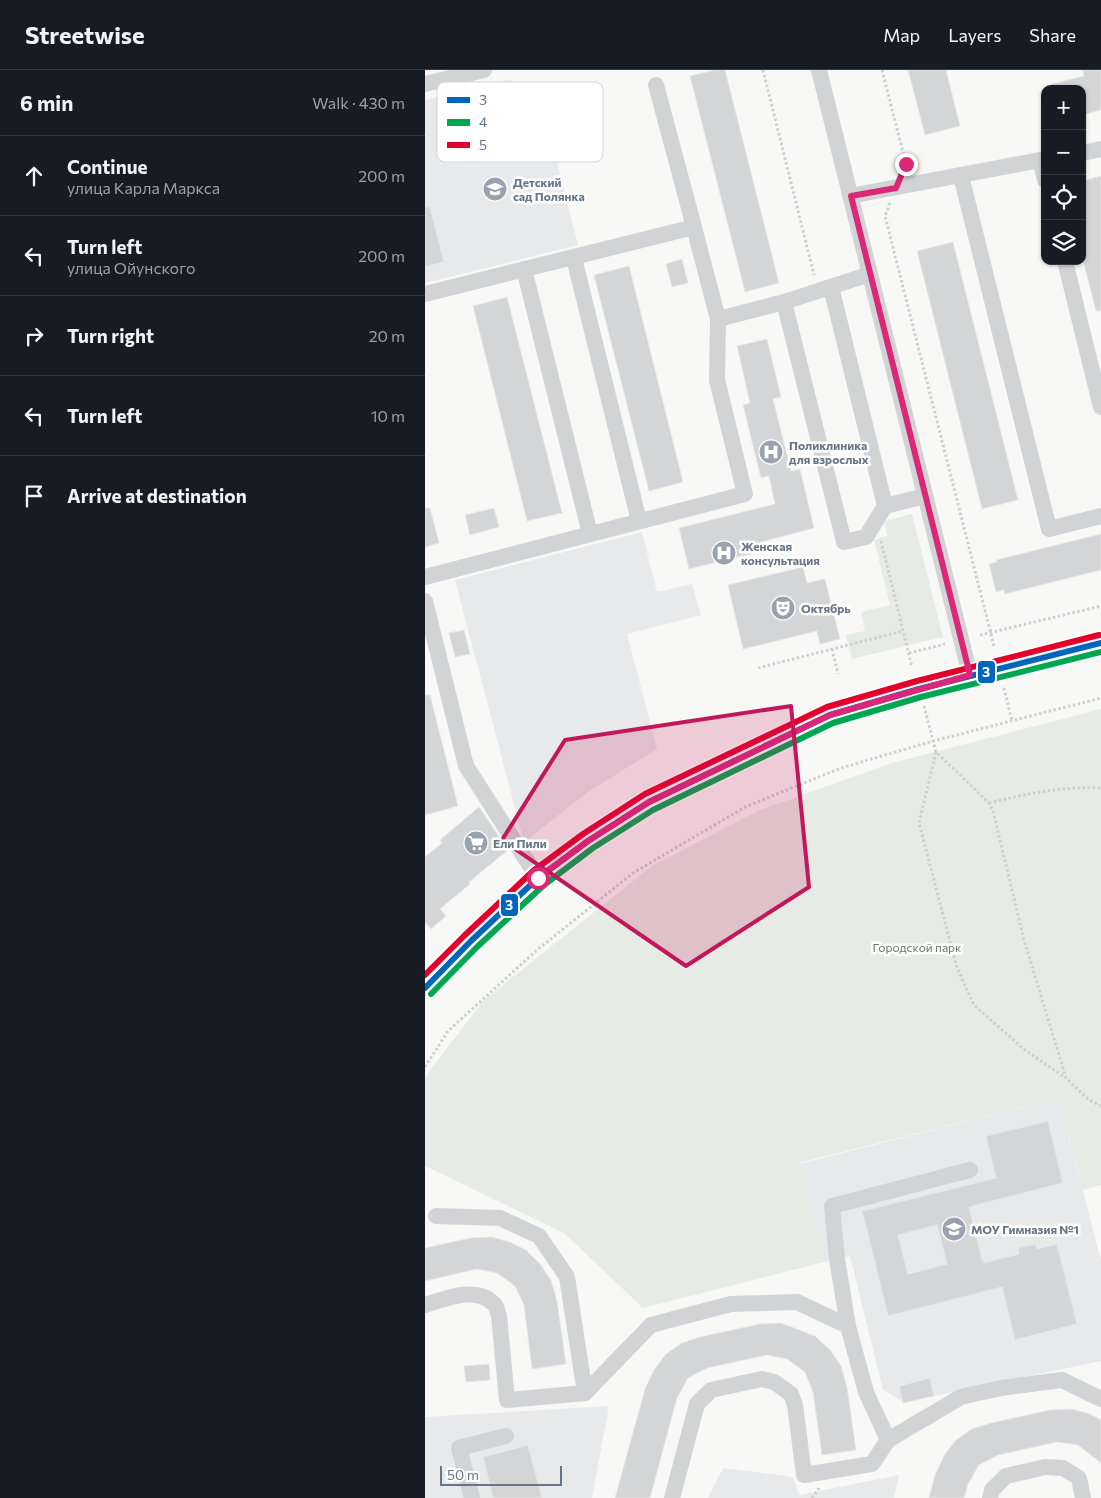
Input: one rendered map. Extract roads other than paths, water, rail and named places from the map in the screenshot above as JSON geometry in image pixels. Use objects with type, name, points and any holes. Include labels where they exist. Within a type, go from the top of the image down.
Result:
[{"type":"street","points":[[425,84],[481,70]]},
{"type":"street","points":[[819,70],[970,675]]},
{"type":"street","points":[[425,577],[745,494],[717,380],[718,319],[656,85]]},
{"type":"street","points":[[1086,152],[1101,149]]},
{"type":"street","points":[[851,196],[1041,160]]},
{"type":"street","points":[[961,176],[1049,529],[1101,516]]},
{"type":"street","points":[[425,294],[694,227]]},
{"type":"street","points":[[573,258],[639,521]]},
{"type":"street","points":[[1066,265],[1101,407]]},
{"type":"street","points":[[524,270],[590,534]]},
{"type":"street","points":[[718,319],[784,302],[870,274]]},
{"type":"street","points":[[825,289],[885,506]]},
{"type":"street","points":[[784,302],[844,542],[867,537],[885,506],[925,496]]},
{"type":"street","points":[[425,601],[466,766],[538,878]]},
{"type":"street","points":[[425,988],[471,941],[538,878],[588,841],[649,802],[830,715],[970,675],[1101,643]]},
{"type":"street","points":[[887,1440],[867,1392],[848,1326],[837,1259],[832,1206],[970,1170]]},
{"type":"street","points":[[436,1216],[500,1218],[539,1236],[567,1278],[585,1393]]},
{"type":"street","points":[[425,1305],[465,1294],[482,1297],[495,1304],[499,1316],[507,1400],[585,1393],[651,1325],[731,1304],[797,1302],[848,1326]]},
{"type":"street","points":[[672,1498],[697,1404],[711,1390],[762,1380],[774,1382],[791,1394],[795,1405],[804,1475],[872,1464],[887,1440],[961,1397],[1001,1388],[1062,1380],[1101,1399]]},
{"type":"street","points":[[472,1498],[459,1448],[506,1436]]},
{"type":"street","points":[[990,1498],[992,1490],[1006,1476],[1045,1468],[1063,1468],[1079,1478],[1083,1498]]},
{"type":"place","name":"Детский сад Полянка","points":[[495,189]]},
{"type":"place","name":"Поликлиника для взрослых","points":[[771,452]]},
{"type":"place","name":"Женская консультация","points":[[724,553]]},
{"type":"place","name":"Октябрь","points":[[783,608]]},
{"type":"place","name":"Ели Пили","points":[[476,843]]},
{"type":"place","name":"МОУ Гимназия №1","points":[[954,1229]]},
{"type":"park label","name":"Городской парк","points":[[917,947]]}]
